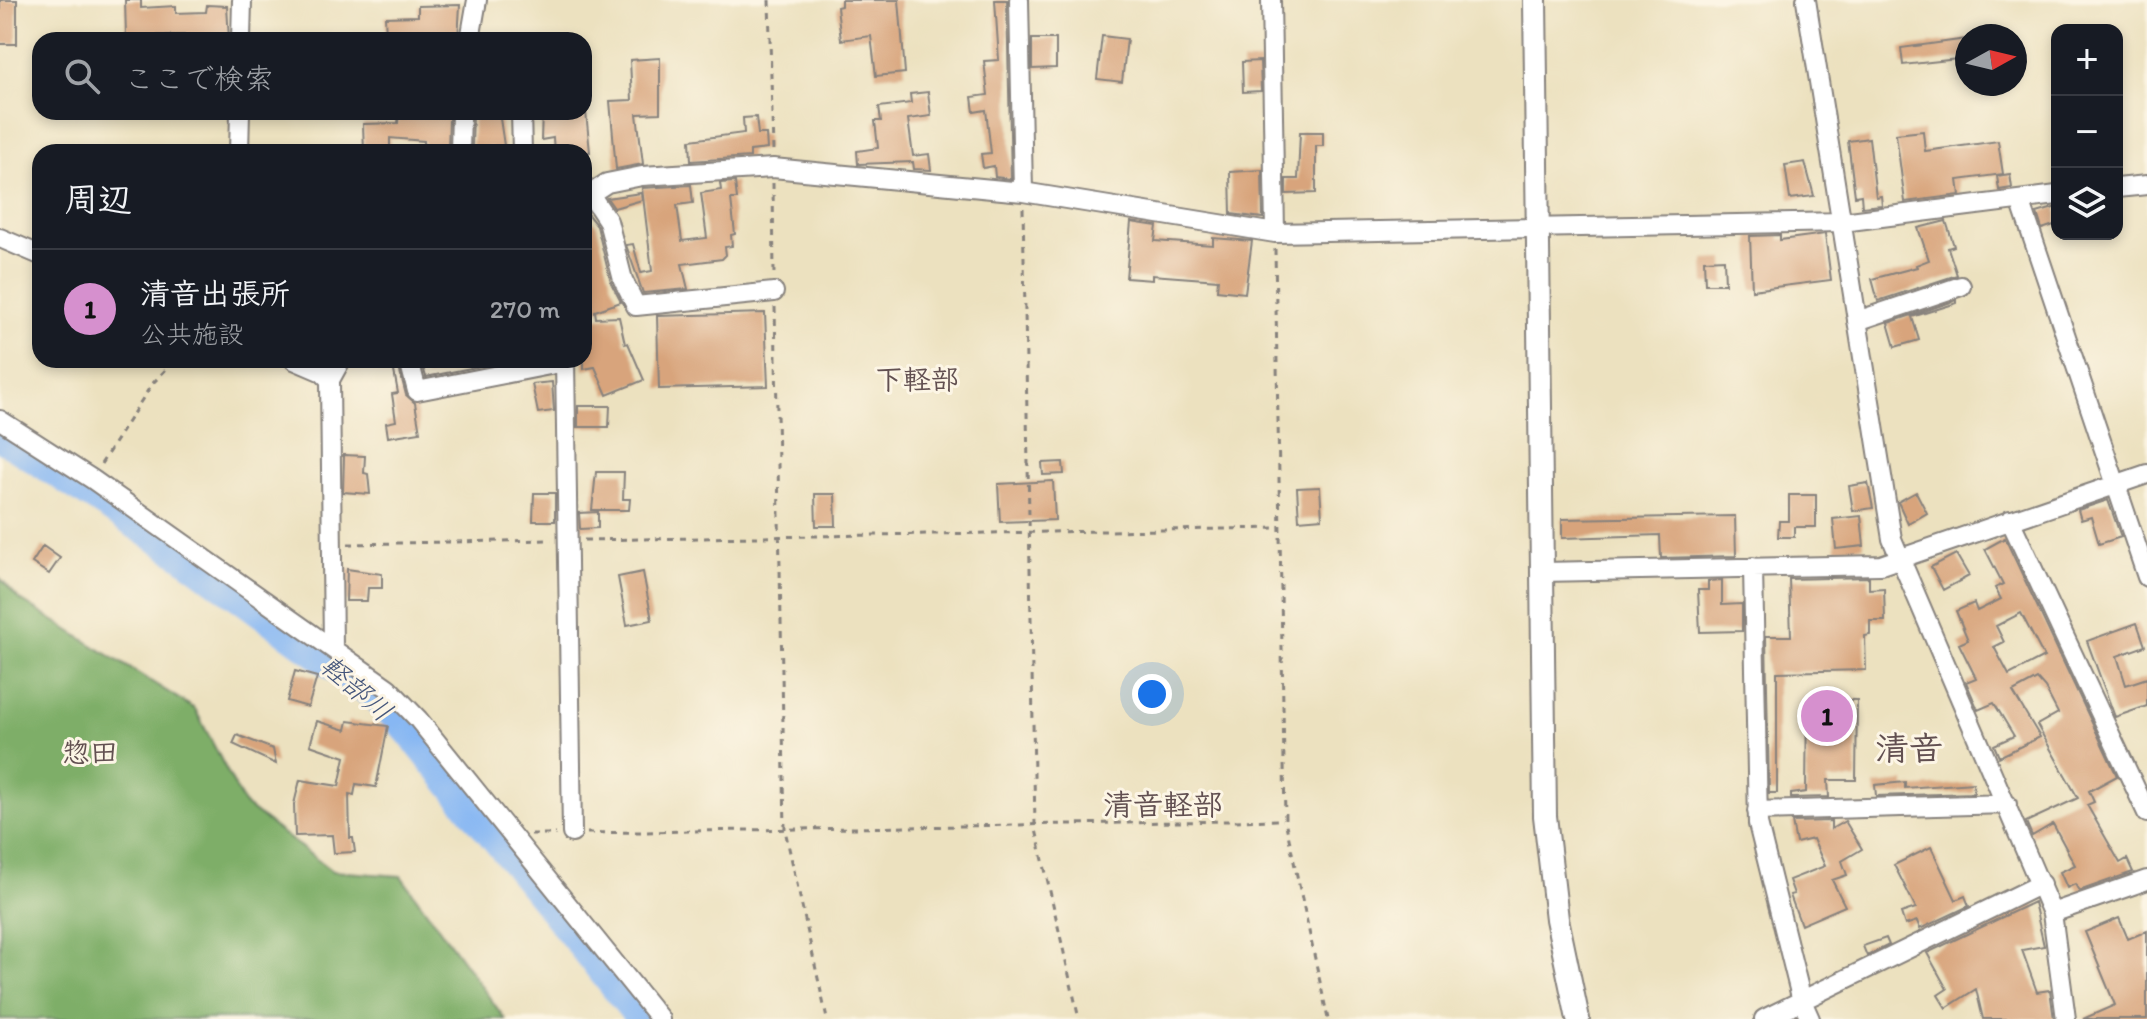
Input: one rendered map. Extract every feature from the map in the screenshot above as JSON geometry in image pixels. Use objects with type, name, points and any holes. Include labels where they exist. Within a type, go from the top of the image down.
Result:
[{"type":"street","points":[[241,32],[242,0]]},
{"type":"street","points":[[471,32],[477,0]]},
{"type":"street","points":[[1019,0],[1023,192]]},
{"type":"street","points":[[1271,0],[1275,233]]},
{"type":"street","points":[[1535,0],[1545,816],[1557,919],[1578,1019]]},
{"type":"street","points":[[1806,0],[1898,559],[2052,913],[2066,1019]]},
{"type":"street","points":[[239,144],[240,120]]},
{"type":"street","points":[[460,144],[461,120]]},
{"type":"street","points":[[521,120],[522,144]]},
{"type":"street","points":[[592,193],[607,183],[642,176],[773,168],[1023,192],[1275,233],[1842,222],[2051,196]]},
{"type":"street","points":[[2123,187],[2147,185]]},
{"type":"street","points":[[2020,200],[2147,577]]},
{"type":"street","points":[[592,202],[608,221],[623,280],[636,306],[774,292]]},
{"type":"street","points":[[0,238],[32,252]]},
{"type":"street","points":[[1857,321],[1961,286]]},
{"type":"street","points":[[313,368],[330,380]]},
{"type":"street","points":[[333,648],[330,380],[337,368]]},
{"type":"street","points":[[411,368],[417,391],[530,368]]},
{"type":"street","points":[[565,368],[572,833]]},
{"type":"street","points":[[0,420],[92,479],[333,648],[403,703],[660,1019]]},
{"type":"street","points":[[1542,572],[1881,565],[2147,474]]},
{"type":"street","points":[[2010,520],[2147,813]]},
{"type":"street","points":[[1753,567],[1757,811],[1802,1001],[1810,1019]]},
{"type":"street","points":[[1757,811],[2007,804]]},
{"type":"street","points":[[2052,913],[2147,880]]},
{"type":"street","points":[[1764,1019],[2041,884]]},
{"type":"path","points":[[769,0],[785,830],[827,1019]]},
{"type":"path","points":[[1023,192],[1032,532],[1035,825],[1079,1019]]},
{"type":"path","points":[[1275,233],[1285,820],[1328,1019]]},
{"type":"path","points":[[92,479],[152,384],[167,368]]},
{"type":"path","points":[[781,537],[1280,528]]},
{"type":"path","points":[[511,835],[1285,820]]},
{"type":"green space","points":[[0,578],[19,599],[195,709],[244,804],[332,871],[401,876],[505,1019],[0,1019]]},
{"type":"building","points":[[0,0],[17,0],[17,44],[0,44]]},
{"type":"building","points":[[125,0],[141,0],[141,8],[176,6],[176,13],[206,12],[207,5],[227,6],[229,32],[126,32]]},
{"type":"building","points":[[841,0],[899,0],[905,73],[876,76],[871,36],[841,40],[837,7],[841,6]]},
{"type":"building","points":[[995,0],[1007,0],[1011,179],[995,177],[994,166],[983,168],[981,154],[991,153],[986,110],[974,112],[972,97],[988,95],[984,61],[999,60]]},
{"type":"building","points":[[460,5],[458,32],[386,32],[385,17],[418,16],[418,6]]},
{"type":"building","points":[[1102,36],[1127,39],[1122,82],[1097,79]]},
{"type":"building","points":[[1032,39],[1056,39],[1056,68],[1032,69]]},
{"type":"building","points":[[1955,41],[1955,59],[1903,65],[1901,48]]},
{"type":"building","points":[[660,58],[660,113],[637,114],[643,164],[616,169],[610,101],[632,100],[630,60]]},
{"type":"building","points":[[1260,61],[1261,91],[1243,92],[1242,62]]},
{"type":"building","points":[[928,92],[931,116],[908,119],[913,156],[929,154],[931,170],[914,169],[913,162],[858,164],[857,151],[878,148],[875,121],[881,121],[879,107],[911,103],[910,94]]},
{"type":"building","points":[[756,117],[758,134],[766,134],[767,149],[750,151],[750,157],[691,161],[690,140],[744,133],[743,118]]},
{"type":"building","points":[[398,120],[449,120],[448,144],[424,144],[424,141],[390,138],[390,144],[364,144],[363,124],[398,123]]},
{"type":"building","points":[[473,120],[500,120],[504,144],[472,144]]},
{"type":"building","points":[[542,120],[587,120],[589,144],[553,144],[553,138],[541,140]]},
{"type":"building","points":[[1923,131],[1925,151],[1998,141],[2003,174],[1958,180],[1960,195],[1905,202],[1896,134]]},
{"type":"building","points":[[1300,132],[1323,132],[1323,146],[1316,146],[1316,193],[1286,194],[1286,179],[1298,179]]},
{"type":"building","points":[[1869,138],[1876,197],[1881,196],[1882,205],[1862,207],[1861,195],[1855,196],[1848,141]]},
{"type":"building","points":[[1805,162],[1814,196],[1790,199],[1785,165]]},
{"type":"building","points":[[1262,170],[1263,218],[1231,214],[1230,172]]},
{"type":"building","points":[[2010,174],[2012,188],[1999,190],[1997,176]]},
{"type":"building","points":[[735,182],[737,199],[731,199],[735,234],[731,235],[732,246],[725,247],[726,255],[722,259],[682,264],[688,289],[643,293],[626,245],[633,244],[641,273],[652,271],[642,188],[691,185],[693,203],[677,205],[682,241],[707,238],[701,193],[721,190],[720,183]]},
{"type":"building","points":[[641,193],[642,200],[614,208],[607,198]]},
{"type":"building","points":[[2051,209],[2051,226],[2042,229],[2037,213]]},
{"type":"building","points":[[592,220],[597,226],[611,283],[621,302],[595,311],[596,318],[619,317],[625,344],[628,343],[644,380],[607,395],[595,367],[592,368]]},
{"type":"building","points":[[1946,221],[1954,246],[1948,248],[1957,275],[1878,301],[1872,279],[1917,267],[1929,260],[1918,228]]},
{"type":"building","points":[[1131,222],[1157,226],[1155,241],[1213,245],[1213,238],[1252,241],[1245,293],[1217,290],[1218,280],[1152,275],[1152,280],[1126,278]]},
{"type":"building","points":[[1825,234],[1831,280],[1752,290],[1750,236],[1780,235],[1780,240]]},
{"type":"building","points":[[1724,259],[1725,284],[1705,284],[1704,260]]},
{"type":"building","points":[[1957,300],[1957,303],[1912,317],[1919,340],[1895,347],[1888,323]]},
{"type":"building","points":[[765,313],[768,386],[659,389],[657,316]]},
{"type":"building","points":[[393,368],[399,368],[406,395],[415,403],[420,432],[388,437],[386,423],[396,421],[392,394],[398,393]]},
{"type":"building","points":[[423,368],[471,368],[426,377]]},
{"type":"building","points":[[552,382],[554,411],[538,413],[532,384]]},
{"type":"building","points":[[578,406],[610,406],[609,427],[578,427]]},
{"type":"building","points":[[344,455],[365,456],[364,473],[368,474],[370,494],[343,492]]},
{"type":"building","points":[[1063,462],[1064,474],[1043,475],[1042,463]]},
{"type":"building","points":[[596,472],[624,472],[623,499],[630,499],[629,510],[592,510]]},
{"type":"building","points":[[1053,481],[1055,520],[1000,522],[998,484]]},
{"type":"building","points":[[1868,483],[1873,508],[1853,511],[1849,486]]},
{"type":"building","points":[[1320,487],[1322,518],[1299,520],[1297,488]]},
{"type":"building","points":[[1916,492],[1927,513],[1908,524],[1898,502]]},
{"type":"building","points":[[534,493],[555,493],[555,521],[533,521]]},
{"type":"building","points":[[815,494],[835,494],[836,526],[816,526]]},
{"type":"building","points":[[1789,495],[1816,495],[1816,527],[1794,527],[1794,537],[1778,537],[1779,521],[1789,521]]},
{"type":"building","points":[[2108,500],[2121,537],[2099,544],[2091,517],[2081,520],[2078,510]]},
{"type":"building","points":[[598,512],[598,528],[580,529],[579,513]]},
{"type":"building","points":[[1735,516],[1736,556],[1661,558],[1660,535],[1562,538],[1562,519]]},
{"type":"building","points":[[1861,516],[1864,546],[1836,549],[1833,519]]},
{"type":"building","points":[[2005,538],[2117,776],[2089,791],[2094,802],[2087,805],[2120,863],[2127,859],[2133,872],[2079,891],[2075,884],[2067,888],[2060,872],[2075,865],[2053,824],[2032,836],[2026,822],[2078,798],[2037,725],[2058,713],[2037,679],[2013,692],[2040,737],[1999,757],[1994,745],[2014,736],[1994,703],[1978,710],[1966,682],[1976,678],[1959,644],[1968,640],[1956,611],[1974,603],[1977,611],[2001,599],[1995,588],[2003,584],[1985,549]],"holes":[[[2021,613],[2044,657],[2009,675],[1994,647],[2004,642],[1996,626]]]},
{"type":"building","points":[[43,546],[60,558],[49,574],[32,563]]},
{"type":"building","points":[[1956,554],[1969,576],[1943,590],[1931,567]]},
{"type":"building","points":[[347,569],[382,574],[382,588],[368,588],[367,601],[346,601]]},
{"type":"building","points":[[643,572],[652,620],[627,625],[618,577]]},
{"type":"building","points":[[1869,577],[1869,589],[1884,588],[1885,621],[1870,621],[1870,635],[1865,636],[1866,670],[1777,672],[1777,793],[1769,793],[1766,636],[1791,636],[1789,579]]},
{"type":"building","points":[[1722,580],[1722,605],[1742,604],[1742,631],[1700,632],[1698,590],[1708,590],[1708,581]]},
{"type":"building","points":[[2137,623],[2145,646],[2117,656],[2126,685],[2147,678],[2147,706],[2115,717],[2087,641]]},
{"type":"building","points":[[295,671],[317,677],[308,707],[287,701]]},
{"type":"building","points":[[1807,699],[1857,700],[1856,780],[1828,780],[1829,797],[1791,798],[1791,794],[1806,792]]},
{"type":"building","points":[[317,721],[346,730],[348,721],[388,726],[376,787],[356,784],[354,795],[349,794],[350,838],[353,838],[355,852],[334,853],[332,835],[295,836],[294,804],[300,780],[339,786],[345,757],[310,745]]},
{"type":"building","points":[[237,735],[273,749],[276,764],[233,744]]},
{"type":"building","points":[[1905,782],[1905,788],[1973,783],[1974,793],[1876,796],[1875,785]]},
{"type":"building","points":[[1831,821],[1831,829],[1845,821],[1862,849],[1842,861],[1847,875],[1832,880],[1845,906],[1801,925],[1790,895],[1794,894],[1789,880],[1825,866],[1813,839],[1796,843],[1792,822]]},
{"type":"building","points":[[1931,847],[1956,900],[1965,896],[1969,906],[1920,929],[1917,921],[1905,925],[1901,913],[1916,908],[1894,865]]},
{"type":"building","points":[[2034,902],[2044,946],[2022,950],[2037,992],[2050,990],[2054,1019],[1983,1019],[1976,989],[1946,1008],[1938,995],[1947,989],[1927,953]]},
{"type":"building","points":[[2119,918],[2128,939],[2147,931],[2147,1019],[2083,1019],[2115,1005],[2085,932]]},
{"type":"building","points":[[1886,938],[1889,945],[1867,956],[1863,946]]},
{"type":"waterway","name":"軽部川","points":[[0,436],[180,553],[378,698],[409,731],[641,1019]]},
{"type":"place","name":"清音出張所","points":[[1827,716]]},
{"type":"district","name":"下軽部","points":[[917,379]]},
{"type":"district","name":"清音","points":[[1909,748]]},
{"type":"district","name":"惣田","points":[[90,752]]},
{"type":"district","name":"清音軽部","points":[[1163,804]]}]
